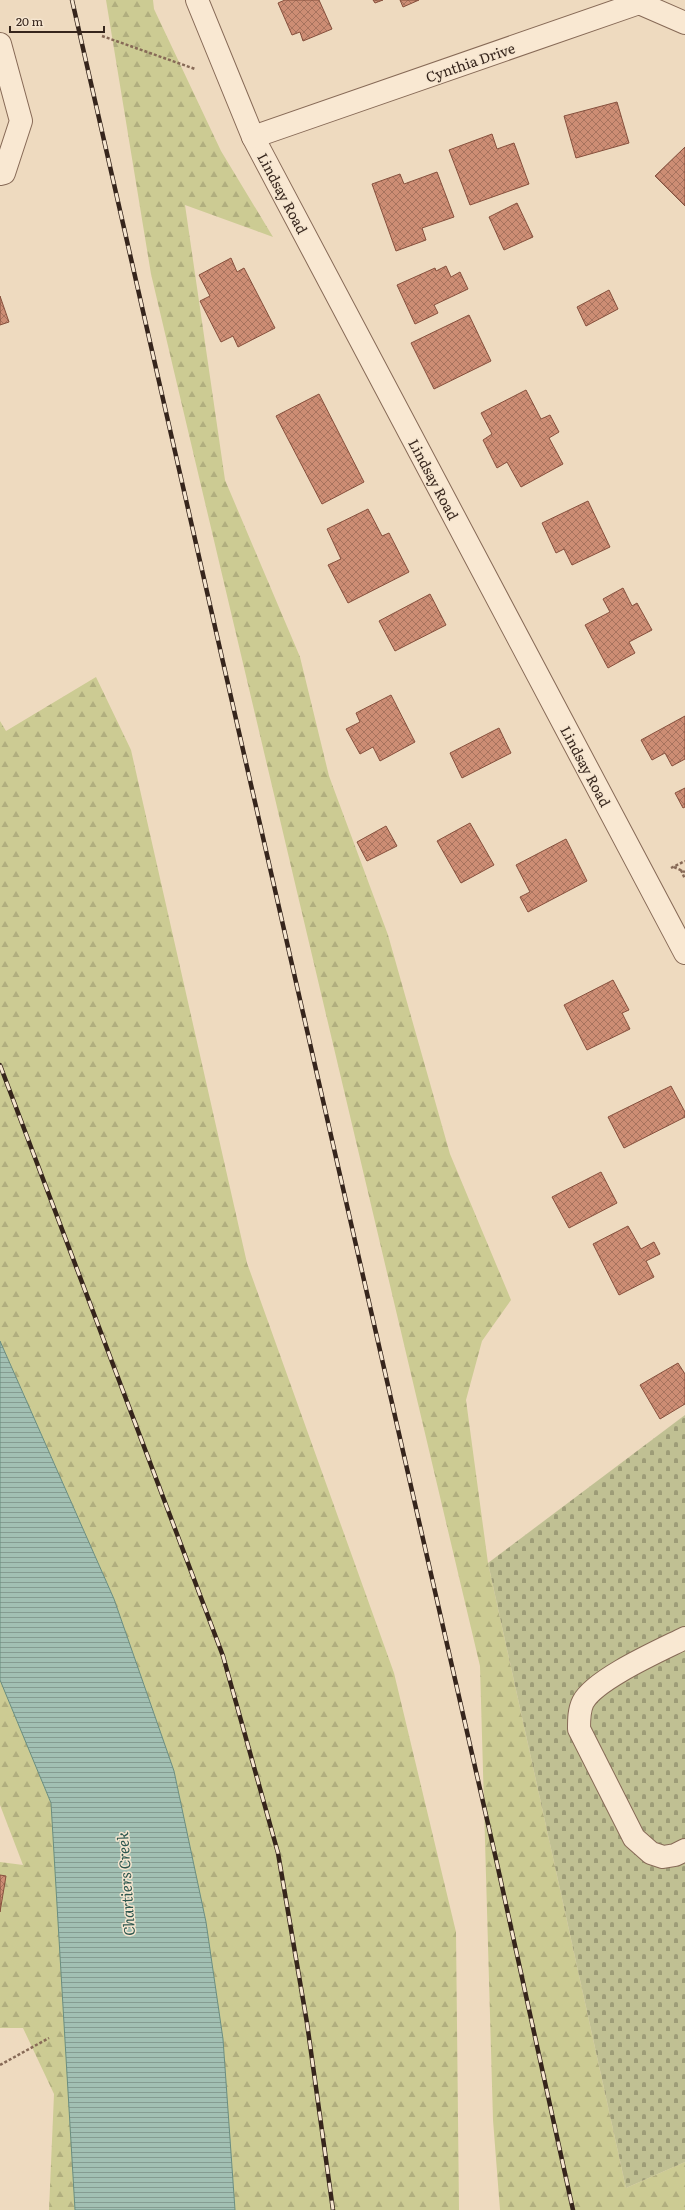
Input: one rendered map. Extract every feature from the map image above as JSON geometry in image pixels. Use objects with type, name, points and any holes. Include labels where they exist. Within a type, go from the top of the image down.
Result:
[{"type":"street","name":"Lindsay Road","points":[[197,0],[253,137],[685,952]]},
{"type":"street","name":"Cynthia Drive","points":[[253,137],[640,2],[685,23]]},
{"type":"street","points":[[0,44],[21,121],[4,173],[0,174]]},
{"type":"street","points":[[685,1638],[604,1681],[592,1691],[583,1701],[579,1716],[579,1729],[634,1838],[652,1853],[662,1856],[675,1856],[685,1850]]},
{"type":"path","points":[[102,36],[195,69]]},
{"type":"path","points":[[673,867],[685,872]]},
{"type":"path","points":[[680,870],[685,879]]},
{"type":"path","points":[[0,2065],[49,2038]]},
{"type":"green space","points":[[106,0],[153,0],[154,9],[221,151],[273,237],[185,205],[225,480],[300,657],[329,776],[388,935],[450,1154],[511,1300],[482,1341],[466,1400],[488,1563],[626,2188],[685,2162],[685,2210],[500,2210],[493,2120],[480,1666],[151,274]]},
{"type":"green space","points":[[96,677],[131,750],[247,1263],[394,1673],[456,1932],[459,2210],[235,2210],[223,2039],[206,1922],[174,1771],[114,1599],[0,1341],[0,721],[6,731]]},
{"type":"green space","points":[[685,1415],[685,2162],[626,2188],[488,1563]]},
{"type":"green space","points":[[0,1669],[51,1803],[86,2210],[49,2210],[54,2094],[23,2028],[0,2028],[0,1862],[23,1865],[0,1805]]},
{"type":"water","name":"Chartiers Creek","points":[[0,1341],[114,1599],[174,1771],[206,1922],[223,2039],[235,2210],[75,2210],[51,1803],[0,1680]]},
{"type":"building","points":[[285,0],[319,0],[332,29],[303,41],[300,32],[292,35],[278,3]]},
{"type":"building","points":[[373,0],[383,0],[375,3]]},
{"type":"building","points":[[400,0],[419,0],[403,7]]},
{"type":"building","points":[[617,102],[629,143],[576,158],[564,116]]},
{"type":"building","points":[[492,134],[497,149],[514,143],[529,184],[470,205],[449,150]]},
{"type":"building","points":[[685,147],[685,206],[655,176]]},
{"type":"building","points":[[437,172],[454,217],[422,228],[426,240],[396,251],[372,184],[400,174],[404,184]]},
{"type":"building","points":[[517,203],[533,237],[504,250],[489,217]]},
{"type":"building","points":[[231,258],[237,272],[244,268],[275,328],[238,347],[233,336],[221,342],[200,301],[210,296],[199,275]]},
{"type":"building","points":[[446,266],[451,277],[460,272],[468,289],[434,305],[438,313],[415,324],[397,285],[435,268],[436,271]]},
{"type":"building","points":[[609,290],[618,309],[586,326],[577,307]]},
{"type":"building","points":[[0,296],[9,322],[0,325]]},
{"type":"building","points":[[469,315],[491,361],[434,389],[411,343]]},
{"type":"building","points":[[526,390],[541,419],[550,415],[559,432],[549,438],[563,464],[521,487],[507,462],[497,468],[483,440],[492,434],[481,413]]},
{"type":"building","points":[[319,394],[364,482],[322,504],[276,416]]},
{"type":"building","points":[[588,501],[610,547],[572,565],[564,549],[556,553],[542,523]]},
{"type":"building","points":[[368,509],[382,536],[389,533],[409,572],[348,603],[328,565],[341,559],[327,529]]},
{"type":"building","points":[[623,588],[632,606],[637,603],[652,630],[629,642],[635,653],[608,668],[585,625],[610,612],[603,599]]},
{"type":"building","points":[[430,594],[446,625],[395,651],[379,621]]},
{"type":"building","points":[[391,695],[415,742],[380,761],[373,747],[360,754],[346,729],[360,722],[356,713]]},
{"type":"building","points":[[685,716],[685,759],[672,766],[665,753],[652,760],[641,740]]},
{"type":"building","points":[[499,728],[511,753],[462,778],[450,753]]},
{"type":"building","points":[[685,788],[685,807],[683,808],[675,793]]},
{"type":"building","points":[[470,823],[494,865],[461,883],[437,841]]},
{"type":"building","points":[[386,826],[397,846],[367,861],[357,842]]},
{"type":"building","points":[[566,839],[587,881],[528,912],[520,897],[530,892],[516,865]]},
{"type":"building","points":[[613,980],[629,1010],[622,1013],[630,1029],[587,1050],[564,1005]]},
{"type":"building","points":[[671,1086],[685,1112],[685,1117],[624,1148],[608,1117]]},
{"type":"building","points":[[601,1172],[617,1203],[569,1228],[552,1197]]},
{"type":"building","points":[[628,1226],[641,1249],[654,1242],[660,1254],[646,1261],[654,1277],[619,1295],[593,1244]]},
{"type":"building","points":[[678,1363],[685,1374],[685,1404],[660,1419],[640,1385]]},
{"type":"building","points":[[0,1875],[6,1876],[0,1912]]},
{"type":"railway","points":[[72,0],[496,1859],[573,2210]]},
{"type":"railway","points":[[0,1065],[223,1656],[278,1853],[307,2023],[333,2210]]}]
